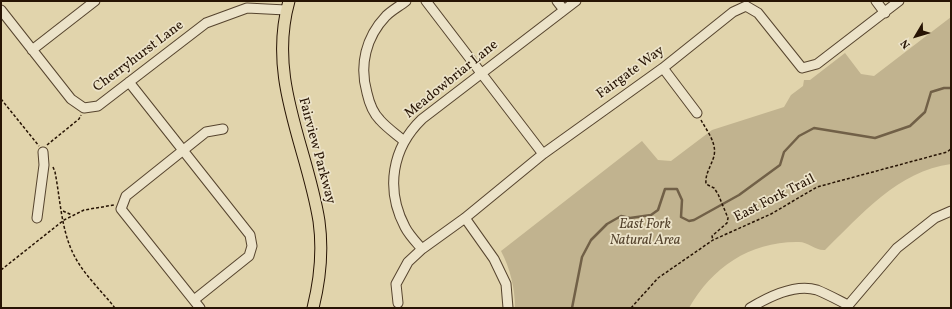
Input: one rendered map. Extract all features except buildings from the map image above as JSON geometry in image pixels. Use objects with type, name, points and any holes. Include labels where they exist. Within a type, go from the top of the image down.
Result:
[{"type":"main road","name":"Fairview Parkway","points":[[287,5],[282,48],[285,89],[314,196],[320,227],[320,269],[313,308]]},
{"type":"street","points":[[32,50],[95,1]]},
{"type":"street","points":[[404,140],[379,120],[364,85],[362,68],[366,48],[374,32],[386,16],[406,1]]},
{"type":"street","points":[[426,1],[543,154]]},
{"type":"street","points":[[557,1],[564,10]]},
{"type":"street","name":"Meadowbriar Lane","points":[[422,249],[405,227],[395,202],[393,180],[395,161],[404,140],[422,119],[576,1]]},
{"type":"street","points":[[876,1],[885,13]]},
{"type":"street","name":"Fairgate Way","points":[[398,303],[396,284],[408,262],[422,249],[465,218],[543,154],[663,68],[733,12],[746,6],[758,13],[802,68],[817,64],[899,1]]},
{"type":"street","name":"Cherryhurst Lane","points":[[1,10],[71,99],[84,108],[98,106],[206,23],[247,8],[287,5]]},
{"type":"street","points":[[663,68],[697,113]]},
{"type":"street","points":[[129,82],[250,235],[252,246],[249,256],[194,300]]},
{"type":"street","points":[[200,308],[121,209],[126,196],[183,150],[206,132],[223,129]]},
{"type":"street","points":[[37,218],[44,165],[43,152]]},
{"type":"street","points":[[750,308],[769,296],[796,289],[816,290],[847,306],[896,248],[935,218],[951,211]]},
{"type":"street","points":[[465,218],[494,260],[506,284],[508,308]]},
{"type":"path","points":[[1,99],[43,152],[50,140],[79,120],[84,108]]},
{"type":"path","points":[[697,113],[712,139],[714,148],[714,157],[705,176],[706,184],[714,188],[726,210],[729,220],[712,236],[713,240]]},
{"type":"path","name":"East Fork Trail","points":[[631,308],[658,278],[713,240],[771,214],[816,187],[947,152],[951,149]]},
{"type":"path","points":[[51,165],[55,172],[62,212],[72,252],[79,264],[115,308]]},
{"type":"path","points":[[1,270],[64,220],[73,215],[84,210],[108,205],[122,206]]},
{"type":"path","points":[[62,212],[73,215]]},
{"type":"green space","name":"East Fork Natural Area","points":[[951,17],[951,164],[932,168],[914,175],[897,185],[867,209],[825,250],[799,242],[765,246],[749,252],[735,259],[709,280],[698,293],[689,308],[515,308],[511,278],[501,251],[642,141],[658,160],[671,161],[712,130],[784,107],[791,95],[803,86],[804,80],[810,80],[845,53],[861,74],[874,76]]},
{"type":"waterway","points":[[572,308],[582,257],[591,240],[607,224],[621,216],[630,218],[651,215],[658,210],[665,189],[677,189],[682,200],[681,217],[689,221],[694,220],[739,195],[780,165],[784,152],[799,136],[814,128],[875,138],[910,126],[925,112],[931,92],[944,88],[951,88]]}]
